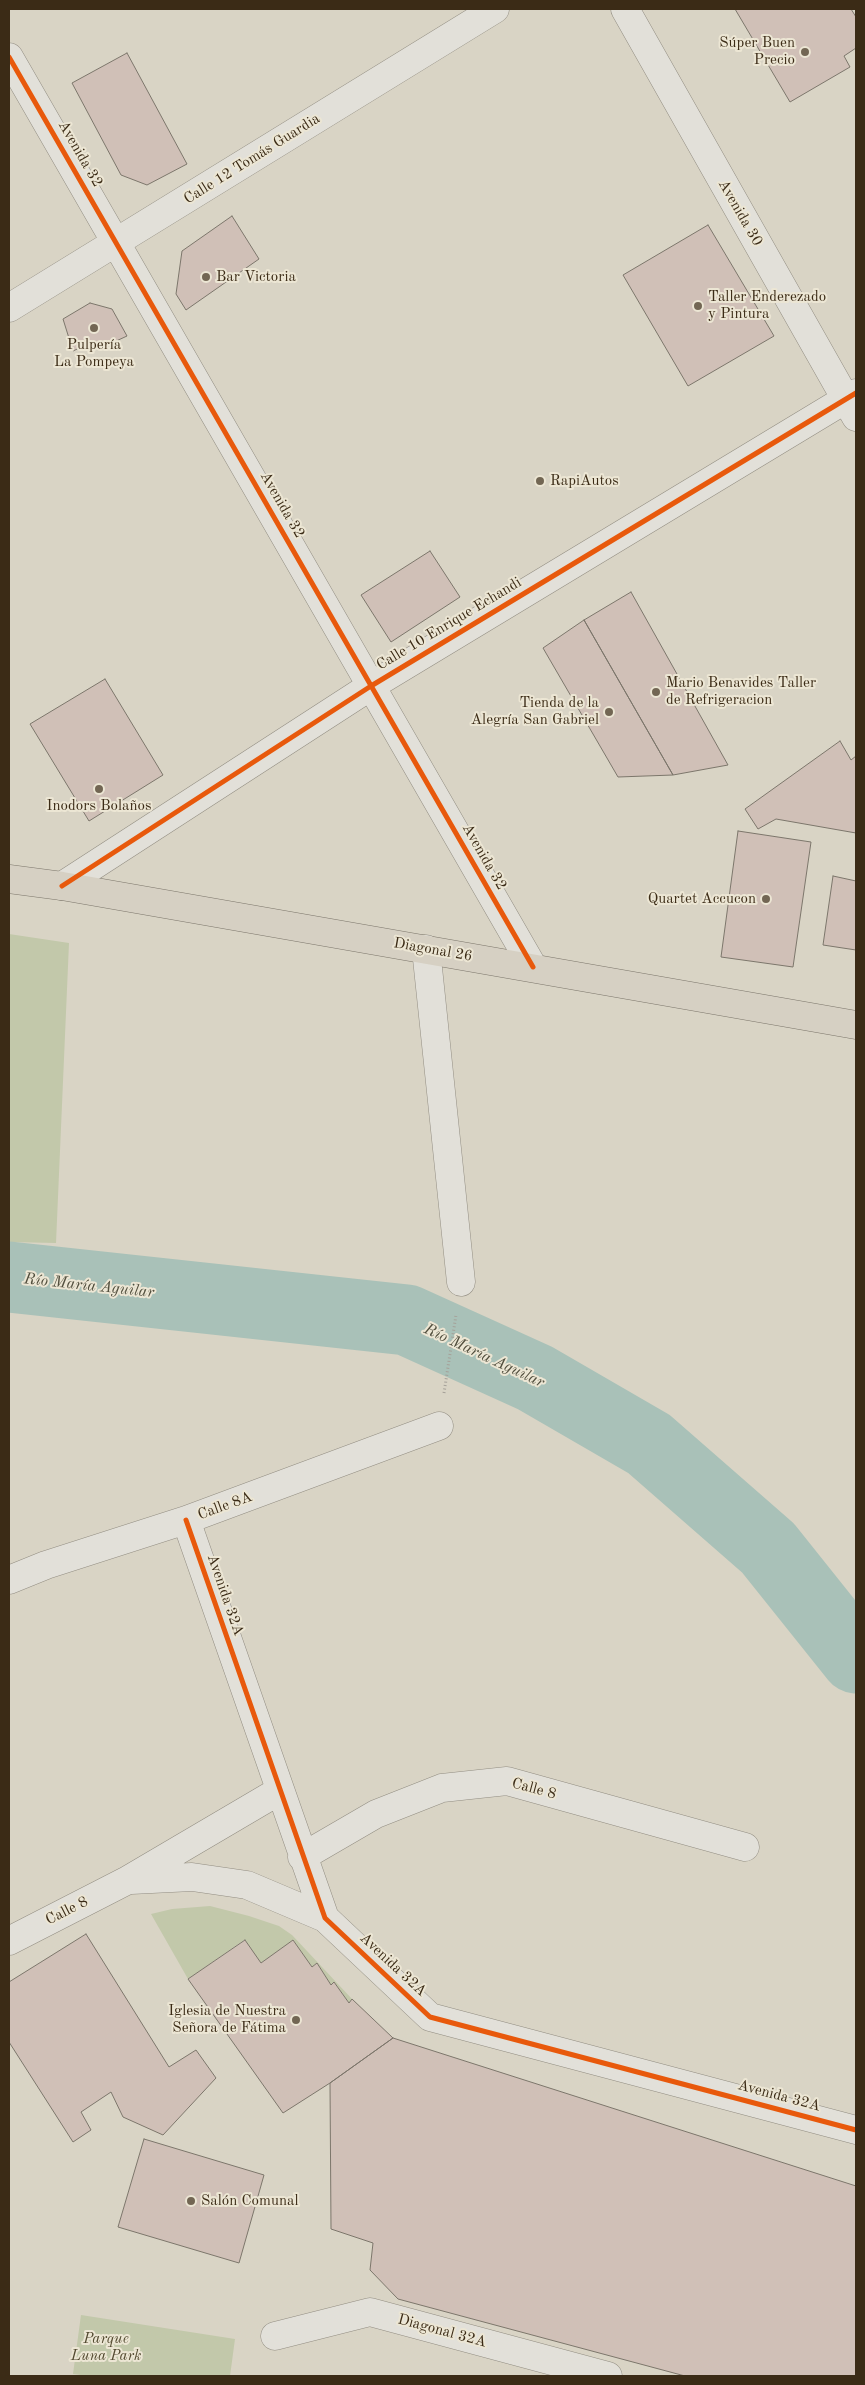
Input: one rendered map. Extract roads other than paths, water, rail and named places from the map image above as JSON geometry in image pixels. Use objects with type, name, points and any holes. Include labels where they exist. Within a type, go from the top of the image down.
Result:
[{"type":"main road","name":"Diagonal 26","points":[[9,879],[62,886],[856,1024]]},
{"type":"street","name":"Calle 12 Tomás Guardia","points":[[9,308],[495,9]]},
{"type":"street","name":"Avenida 30","points":[[625,9],[853,403]]},
{"type":"street","name":"Avenida 32","points":[[9,57],[533,967]]},
{"type":"street","name":"Calle 10 Enrique Echandi","points":[[62,886],[371,686],[853,403]]},
{"type":"street","points":[[426,949],[460,1282]]},
{"type":"street","name":"Calle 8A","points":[[9,1580],[46,1565],[186,1520],[439,1426]]},
{"type":"street","name":"Avenida 32A","points":[[186,1520],[302,1857],[325,1918],[430,2016],[856,2130]]},
{"type":"street","name":"Calle 8","points":[[302,1857],[376,1814],[442,1788],[507,1781],[745,1847]]},
{"type":"street","name":"Calle 8","points":[[9,1941],[126,1881],[279,1791]]},
{"type":"street","name":"Calle 8","points":[[126,1881],[192,1877],[247,1884],[325,1918]]},
{"type":"street","name":"Diagonal 32A","points":[[274,2336],[370,2312],[608,2376]]},
{"type":"waterway","name":"Río María Aguilar","points":[[9,1277],[407,1320],[535,1378],[649,1444],[768,1548],[856,1658]]},
{"type":"place","name":"Súper Buen Precio","points":[[805,52]]},
{"type":"place","name":"Bar Victoria","points":[[206,277]]},
{"type":"place","name":"Taller Enderezado y Pintura","points":[[698,306]]},
{"type":"place","name":"Pulpería La Pompeya","points":[[94,328]]},
{"type":"place","name":"RapiAutos","points":[[540,481]]},
{"type":"place","name":"Mario Benavides Taller de Refrigeracion","points":[[656,692]]},
{"type":"place","name":"Tienda de la Alegría San Gabriel","points":[[609,712]]},
{"type":"place","name":"Inodors Bolaños","points":[[99,789]]},
{"type":"place","name":"Quartet Accucon","points":[[766,899]]},
{"type":"place","name":"Iglesia de Nuestra Señora de Fátima","points":[[296,2020]]},
{"type":"place","name":"Salón Comunal","points":[[191,2201]]},
{"type":"park label","name":"Parque Luna Park","points":[[106,2348]]}]
